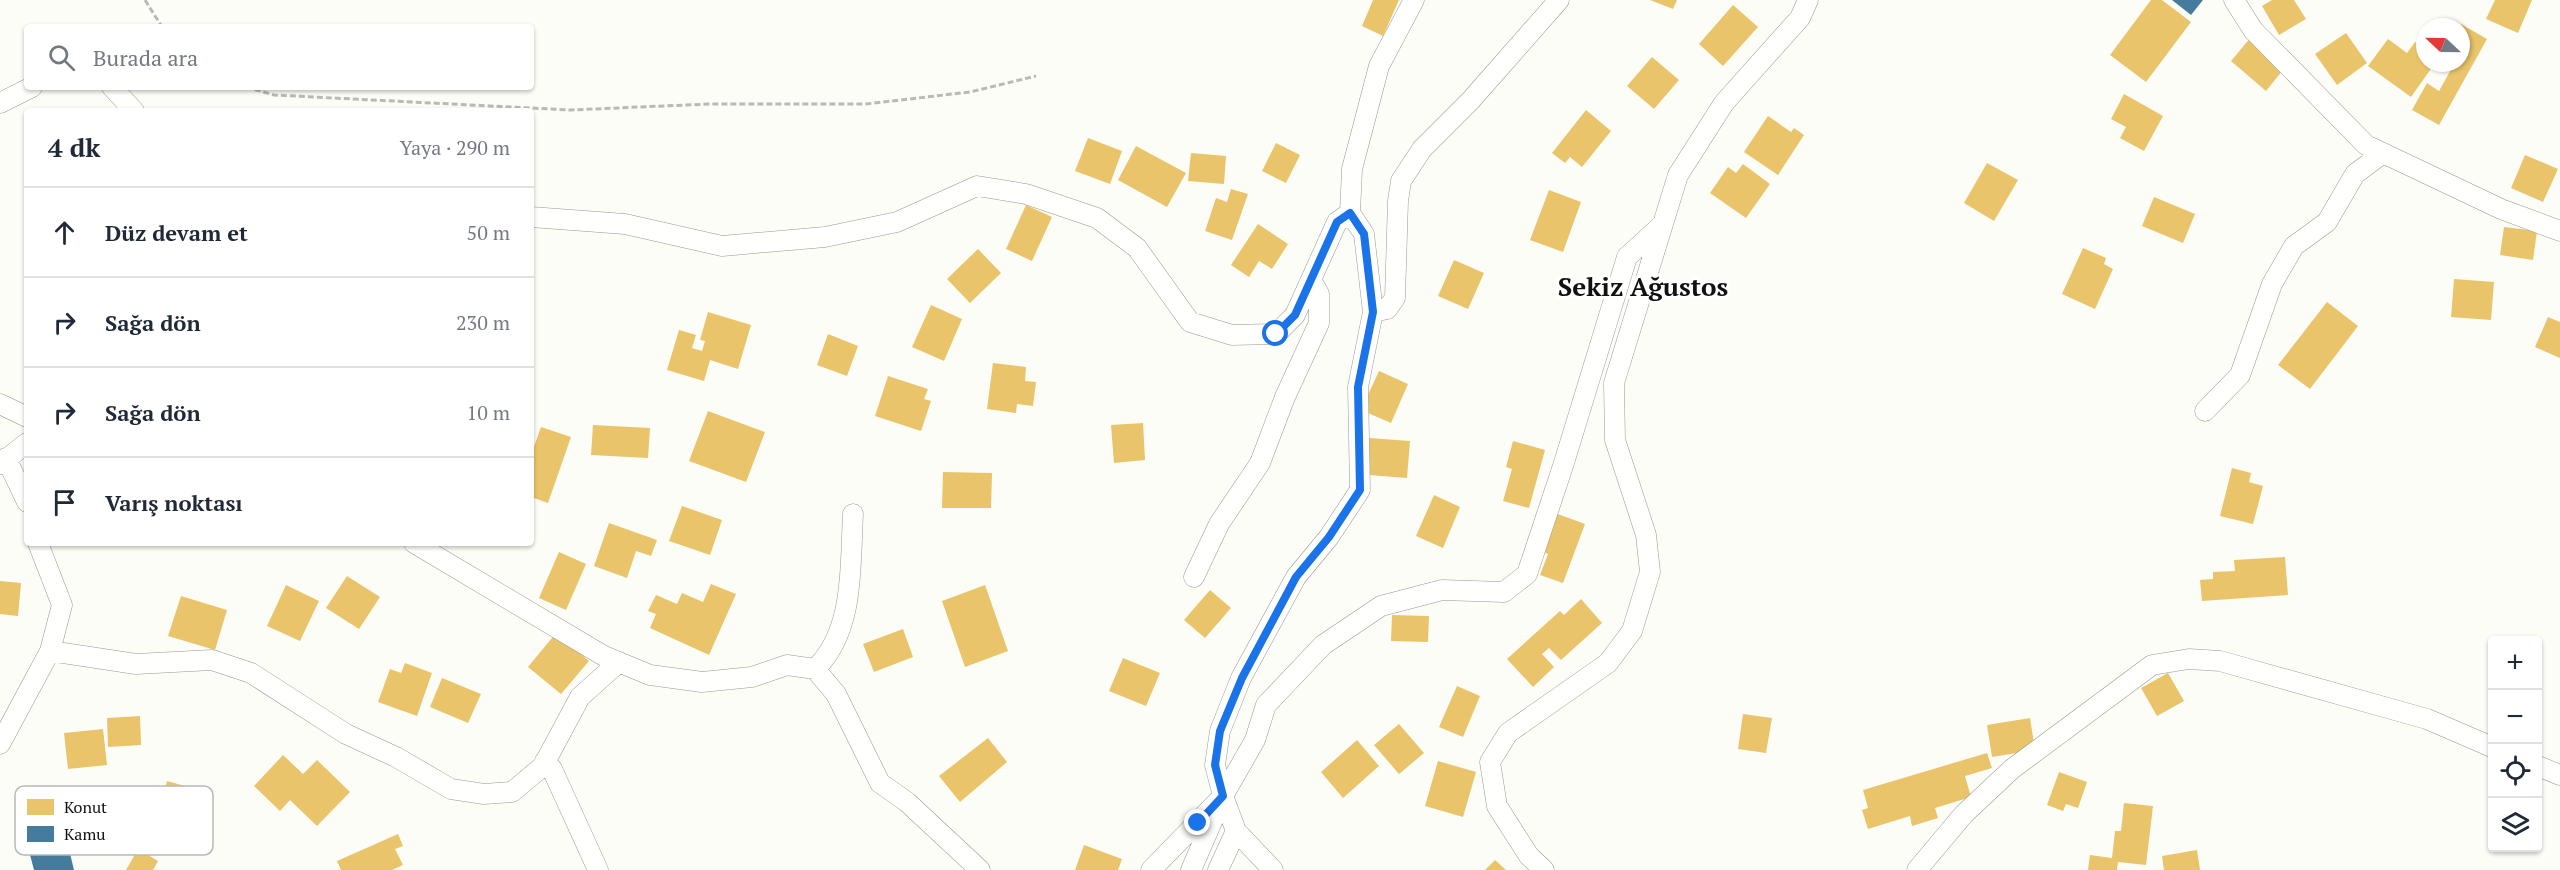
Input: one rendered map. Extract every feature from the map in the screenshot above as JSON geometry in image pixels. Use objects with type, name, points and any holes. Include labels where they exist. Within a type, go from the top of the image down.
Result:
[{"type":"street","points":[[1273,870],[1236,831],[1215,765],[1220,731],[1242,678],[1296,577],[1329,537],[1360,490],[1358,387],[1373,312],[1364,234],[1350,213],[1352,169],[1379,66],[1414,0]]},
{"type":"street","points":[[1373,312],[1388,309],[1395,298],[1398,201],[1401,181],[1422,149],[1471,100],[1559,0]]},
{"type":"street","points":[[1544,870],[1528,856],[1497,806],[1490,762],[1508,734],[1608,663],[1632,631],[1650,572],[1646,535],[1616,440],[1614,383],[1678,175],[1718,112],[1800,18],[1808,0]]},
{"type":"street","points":[[2234,0],[2261,38],[2366,145],[2501,209],[2560,231]]},
{"type":"street","points":[[0,103],[26,90]]},
{"type":"street","points":[[115,90],[131,108]]},
{"type":"street","points":[[2205,411],[2240,375],[2272,284],[2294,246],[2327,222],[2355,174],[2383,153]]},
{"type":"street","points":[[534,217],[625,224],[722,246],[825,237],[897,222],[977,186],[1026,194],[1097,218],[1137,248],[1190,322],[1232,335],[1276,334],[1295,315],[1337,222],[1350,213]]},
{"type":"street","points":[[1191,870],[1223,796],[1256,740],[1266,705],[1323,645],[1381,606],[1442,590],[1504,592],[1527,574],[1563,466],[1627,257],[1663,223]]},
{"type":"street","points":[[1194,577],[1220,525],[1260,462],[1285,397],[1319,323],[1319,294],[1311,280]]},
{"type":"street","points":[[0,404],[24,416]]},
{"type":"street","points":[[24,445],[3,461],[24,497]]},
{"type":"street","points":[[815,669],[827,657],[840,631],[850,581],[853,514]]},
{"type":"street","points":[[0,744],[50,651],[62,605],[39,546]]},
{"type":"street","points":[[419,546],[604,656],[650,675],[702,682],[752,677],[787,665],[815,669],[836,694],[880,783],[907,802],[980,870]]},
{"type":"street","points":[[50,651],[136,664],[212,660],[222,663],[251,673],[346,734],[396,757],[451,789],[484,794],[512,792],[543,766],[580,697],[619,662]]},
{"type":"street","points":[[1917,870],[1964,814],[2012,769],[2152,665],[2189,659],[2220,661],[2427,719],[2488,745]]},
{"type":"street","points":[[545,761],[552,769],[598,870]]},
{"type":"street","points":[[2542,768],[2560,775]]},
{"type":"street","points":[[1151,870],[1223,796]]},
{"type":"street","points":[[1218,870],[1236,831]]},
{"type":"path","points":[[145,0],[160,24]]},
{"type":"path","points":[[534,109],[570,111],[710,104],[866,104],[970,92],[1036,76]]},
{"type":"path","points":[[256,90],[274,95],[514,108]]},
{"type":"building: Konut","points":[[1373,0],[1399,0],[1383,36],[1362,26]]},
{"type":"building: Konut","points":[[1650,0],[1677,0],[1673,9]]},
{"type":"building: Konut","points":[[2151,0],[2162,0],[2191,22],[2146,82],[2110,55]]},
{"type":"building: Konut","points":[[2272,0],[2294,0],[2306,19],[2279,35],[2262,6]]},
{"type":"building: Konut","points":[[2495,0],[2532,0],[2518,33],[2486,19]]},
{"type":"building: Konut","points":[[1733,5],[1758,27],[1723,66],[1699,44]]},
{"type":"building: Konut","points":[[2470,29],[2487,39],[2470,69]]},
{"type":"building: Konut","points":[[2346,33],[2367,63],[2337,85],[2315,54]]},
{"type":"building: Konut","points":[[2252,36],[2287,65],[2266,91],[2231,61]]},
{"type":"building: Konut","points":[[2388,39],[2407,53],[2416,43],[2416,72],[2429,72],[2411,97],[2368,66]]},
{"type":"building: Konut","points":[[1652,57],[1679,80],[1654,109],[1627,86]]},
{"type":"building: Konut","points":[[2450,72],[2469,72],[2439,125],[2412,110],[2427,83],[2439,91]]},
{"type":"building: Konut","points":[[2124,94],[2163,116],[2144,151],[2120,138],[2126,127],[2111,119]]},
{"type":"building: Konut","points":[[1586,110],[1611,131],[1582,167],[1570,157],[1565,163],[1552,153]]},
{"type":"building: Konut","points":[[1768,116],[1791,132],[1794,128],[1804,135],[1778,175],[1744,152]]},
{"type":"building: Konut","points":[[1088,138],[1122,151],[1110,184],[1075,171]]},
{"type":"building: Konut","points":[[1276,143],[1300,155],[1286,183],[1262,171]]},
{"type":"building: Konut","points":[[1136,146],[1186,173],[1167,207],[1118,180]]},
{"type":"building: Konut","points":[[1191,153],[1226,156],[1224,184],[1188,181]]},
{"type":"building: Konut","points":[[2525,155],[2558,169],[2543,202],[2511,188]]},
{"type":"building: Konut","points":[[1987,163],[2018,180],[1994,221],[1964,203]]},
{"type":"building: Konut","points":[[1743,164],[1770,184],[1746,218],[1710,193],[1728,167],[1736,173]]},
{"type":"building: Konut","points":[[1231,189],[1248,194],[1232,240],[1205,231],[1216,198],[1227,202]]},
{"type":"building: Konut","points":[[1549,190],[1581,202],[1563,252],[1530,240]]},
{"type":"building: Konut","points":[[2154,197],[2195,214],[2183,243],[2142,226]]},
{"type":"building: Konut","points":[[1026,205],[1052,217],[1032,261],[1006,249]]},
{"type":"building: Konut","points":[[1258,224],[1288,244],[1272,269],[1259,261],[1249,277],[1231,265]]},
{"type":"building: Konut","points":[[2504,227],[2537,231],[2533,260],[2500,255]]},
{"type":"building: Konut","points":[[2083,248],[2106,258],[2104,264],[2113,269],[2095,309],[2062,294]]},
{"type":"building: Konut","points":[[978,249],[1001,273],[970,303],[947,279]]},
{"type":"building: Konut","points":[[1454,260],[1484,273],[1468,309],[1438,296]]},
{"type":"building: Konut","points":[[2454,279],[2494,282],[2491,320],[2451,317]]},
{"type":"building: Konut","points":[[2327,302],[2358,326],[2310,389],[2278,365]]},
{"type":"building: Konut","points":[[931,305],[962,319],[944,361],[912,347]]},
{"type":"building: Konut","points":[[708,312],[751,325],[738,369],[710,360],[704,381],[667,370],[679,330],[696,335],[692,348],[702,351],[705,341],[700,340]]},
{"type":"building: Konut","points":[[2548,317],[2560,322],[2560,358],[2535,347]]},
{"type":"building: Konut","points":[[828,334],[858,346],[847,376],[817,365]]},
{"type":"building: Konut","points":[[993,363],[1026,367],[1025,381],[1036,382],[1033,406],[1017,404],[1016,413],[987,409]]},
{"type":"building: Konut","points":[[1379,371],[1408,384],[1391,423],[1361,410]]},
{"type":"building: Konut","points":[[888,376],[928,389],[924,399],[931,401],[921,431],[875,416]]},
{"type":"building: Konut","points":[[708,411],[765,432],[746,482],[689,461]]},
{"type":"building: Konut","points":[[1143,423],[1145,460],[1114,463],[1111,425]]},
{"type":"building: Konut","points":[[593,425],[650,428],[648,458],[591,455]]},
{"type":"building: Konut","points":[[541,427],[571,437],[548,503],[534,498],[534,447]]},
{"type":"building: Konut","points":[[1369,438],[1410,441],[1407,478],[1369,475]]},
{"type":"building: Konut","points":[[1513,441],[1545,450],[1529,508],[1503,501],[1512,469],[1506,467]]},
{"type":"building: Konut","points":[[2232,468],[2251,473],[2249,482],[2263,486],[2253,524],[2220,516]]},
{"type":"building: Konut","points":[[943,472],[992,473],[991,508],[942,508]]},
{"type":"building: Konut","points":[[1434,495],[1460,507],[1443,548],[1416,536]]},
{"type":"building: Konut","points":[[682,506],[722,520],[710,555],[669,541]]},
{"type":"building: Konut","points":[[1555,513],[1585,524],[1563,583],[1540,575],[1548,554],[1541,551]]},
{"type":"building: Konut","points":[[609,523],[657,540],[651,556],[636,551],[627,578],[594,566]]},
{"type":"building: Konut","points":[[559,552],[586,564],[566,610],[539,598]]},
{"type":"building: Konut","points":[[2285,557],[2288,595],[2202,601],[2200,580],[2213,579],[2213,572],[2235,571],[2234,560]]},
{"type":"building: Konut","points":[[347,576],[380,597],[359,629],[326,608]]},
{"type":"building: Konut","points":[[0,581],[21,583],[18,616],[0,614]]},
{"type":"building: Konut","points":[[711,584],[736,594],[709,655],[650,628],[656,614],[648,611],[656,595],[677,604],[682,593],[703,602]]},
{"type":"building: Konut","points":[[286,585],[319,601],[300,641],[267,626]]},
{"type":"building: Konut","points":[[985,585],[1008,651],[965,667],[942,601]]},
{"type":"building: Konut","points":[[1210,590],[1231,608],[1205,638],[1184,620]]},
{"type":"building: Konut","points":[[181,596],[227,610],[215,650],[168,636]]},
{"type":"building: Konut","points":[[1581,599],[1602,623],[1561,660],[1549,648],[1542,654],[1554,667],[1533,687],[1507,659],[1560,611],[1564,615]]},
{"type":"building: Konut","points":[[1392,615],[1429,616],[1428,642],[1391,641]]},
{"type":"building: Konut","points":[[903,629],[913,657],[874,672],[863,644]]},
{"type":"building: Konut","points":[[556,633],[589,661],[561,694],[528,667]]},
{"type":"building: Konut","points":[[1123,658],[1160,673],[1146,706],[1109,691]]},
{"type":"building: Konut","points":[[405,663],[432,673],[417,716],[378,702],[390,669],[401,673]]},
{"type":"building: Konut","points":[[2168,673],[2184,701],[2157,716],[2141,688]]},
{"type":"building: Konut","points":[[442,678],[481,694],[468,723],[430,707]]},
{"type":"building: Konut","points":[[1457,686],[1480,696],[1463,737],[1439,727]]},
{"type":"building: Konut","points":[[1743,714],[1772,718],[1766,753],[1738,749]]},
{"type":"building: Konut","points":[[140,716],[141,745],[108,747],[107,718]]},
{"type":"building: Konut","points":[[2030,718],[2035,750],[1992,757],[1987,725]]},
{"type":"building: Konut","points":[[1399,724],[1424,753],[1399,774],[1374,745]]},
{"type":"building: Konut","points":[[103,729],[107,765],[68,769],[64,733]]},
{"type":"building: Konut","points":[[988,738],[1007,762],[960,802],[939,776]]},
{"type":"building: Konut","points":[[1357,740],[1379,766],[1343,798],[1321,772]]},
{"type":"building: Konut","points":[[1987,753],[1992,768],[1965,776],[1971,797],[1935,808],[1938,818],[1912,826],[1910,816],[1868,829],[1862,810],[1868,808],[1863,790]]},
{"type":"building: Konut","points":[[283,755],[303,774],[317,760],[350,792],[317,826],[290,800],[280,811],[254,786]]},
{"type":"building: Konut","points":[[1438,761],[1476,772],[1463,817],[1425,806]]},
{"type":"building: Konut","points":[[2059,772],[2087,782],[2078,808],[2066,804],[2063,811],[2047,805]]},
{"type":"building: Konut","points":[[167,781],[185,786],[166,786]]},
{"type":"building: Konut","points":[[2124,803],[2153,806],[2146,865],[2118,862],[2117,870],[2088,870],[2090,855],[2112,858],[2115,831],[2121,831]]},
{"type":"building: Konut","points":[[398,834],[403,846],[395,849],[403,865],[392,870],[341,870],[337,861]]},
{"type":"building: Konut","points":[[1084,845],[1122,859],[1118,870],[1075,870]]},
{"type":"building: Konut","points":[[2197,850],[2200,870],[2164,870],[2162,856]]},
{"type":"building: Konut","points":[[135,855],[148,855],[158,861],[153,870],[126,870]]},
{"type":"building: Konut","points":[[1495,860],[1506,870],[1485,870]]},
{"type":"building: Kamu","points":[[2172,0],[2203,0],[2191,15]]},
{"type":"building: Kamu","points":[[30,855],[70,855],[74,870],[34,870]]},
{"type":"district","name":"Sekiz Ağustos","points":[[1643,286]]},
{"type":"route","points":[[1198,823],[1223,796],[1215,765],[1220,731],[1242,678],[1296,577],[1329,537],[1360,490],[1358,387],[1373,312],[1364,234],[1350,213],[1337,222],[1295,315],[1276,334]]}]
